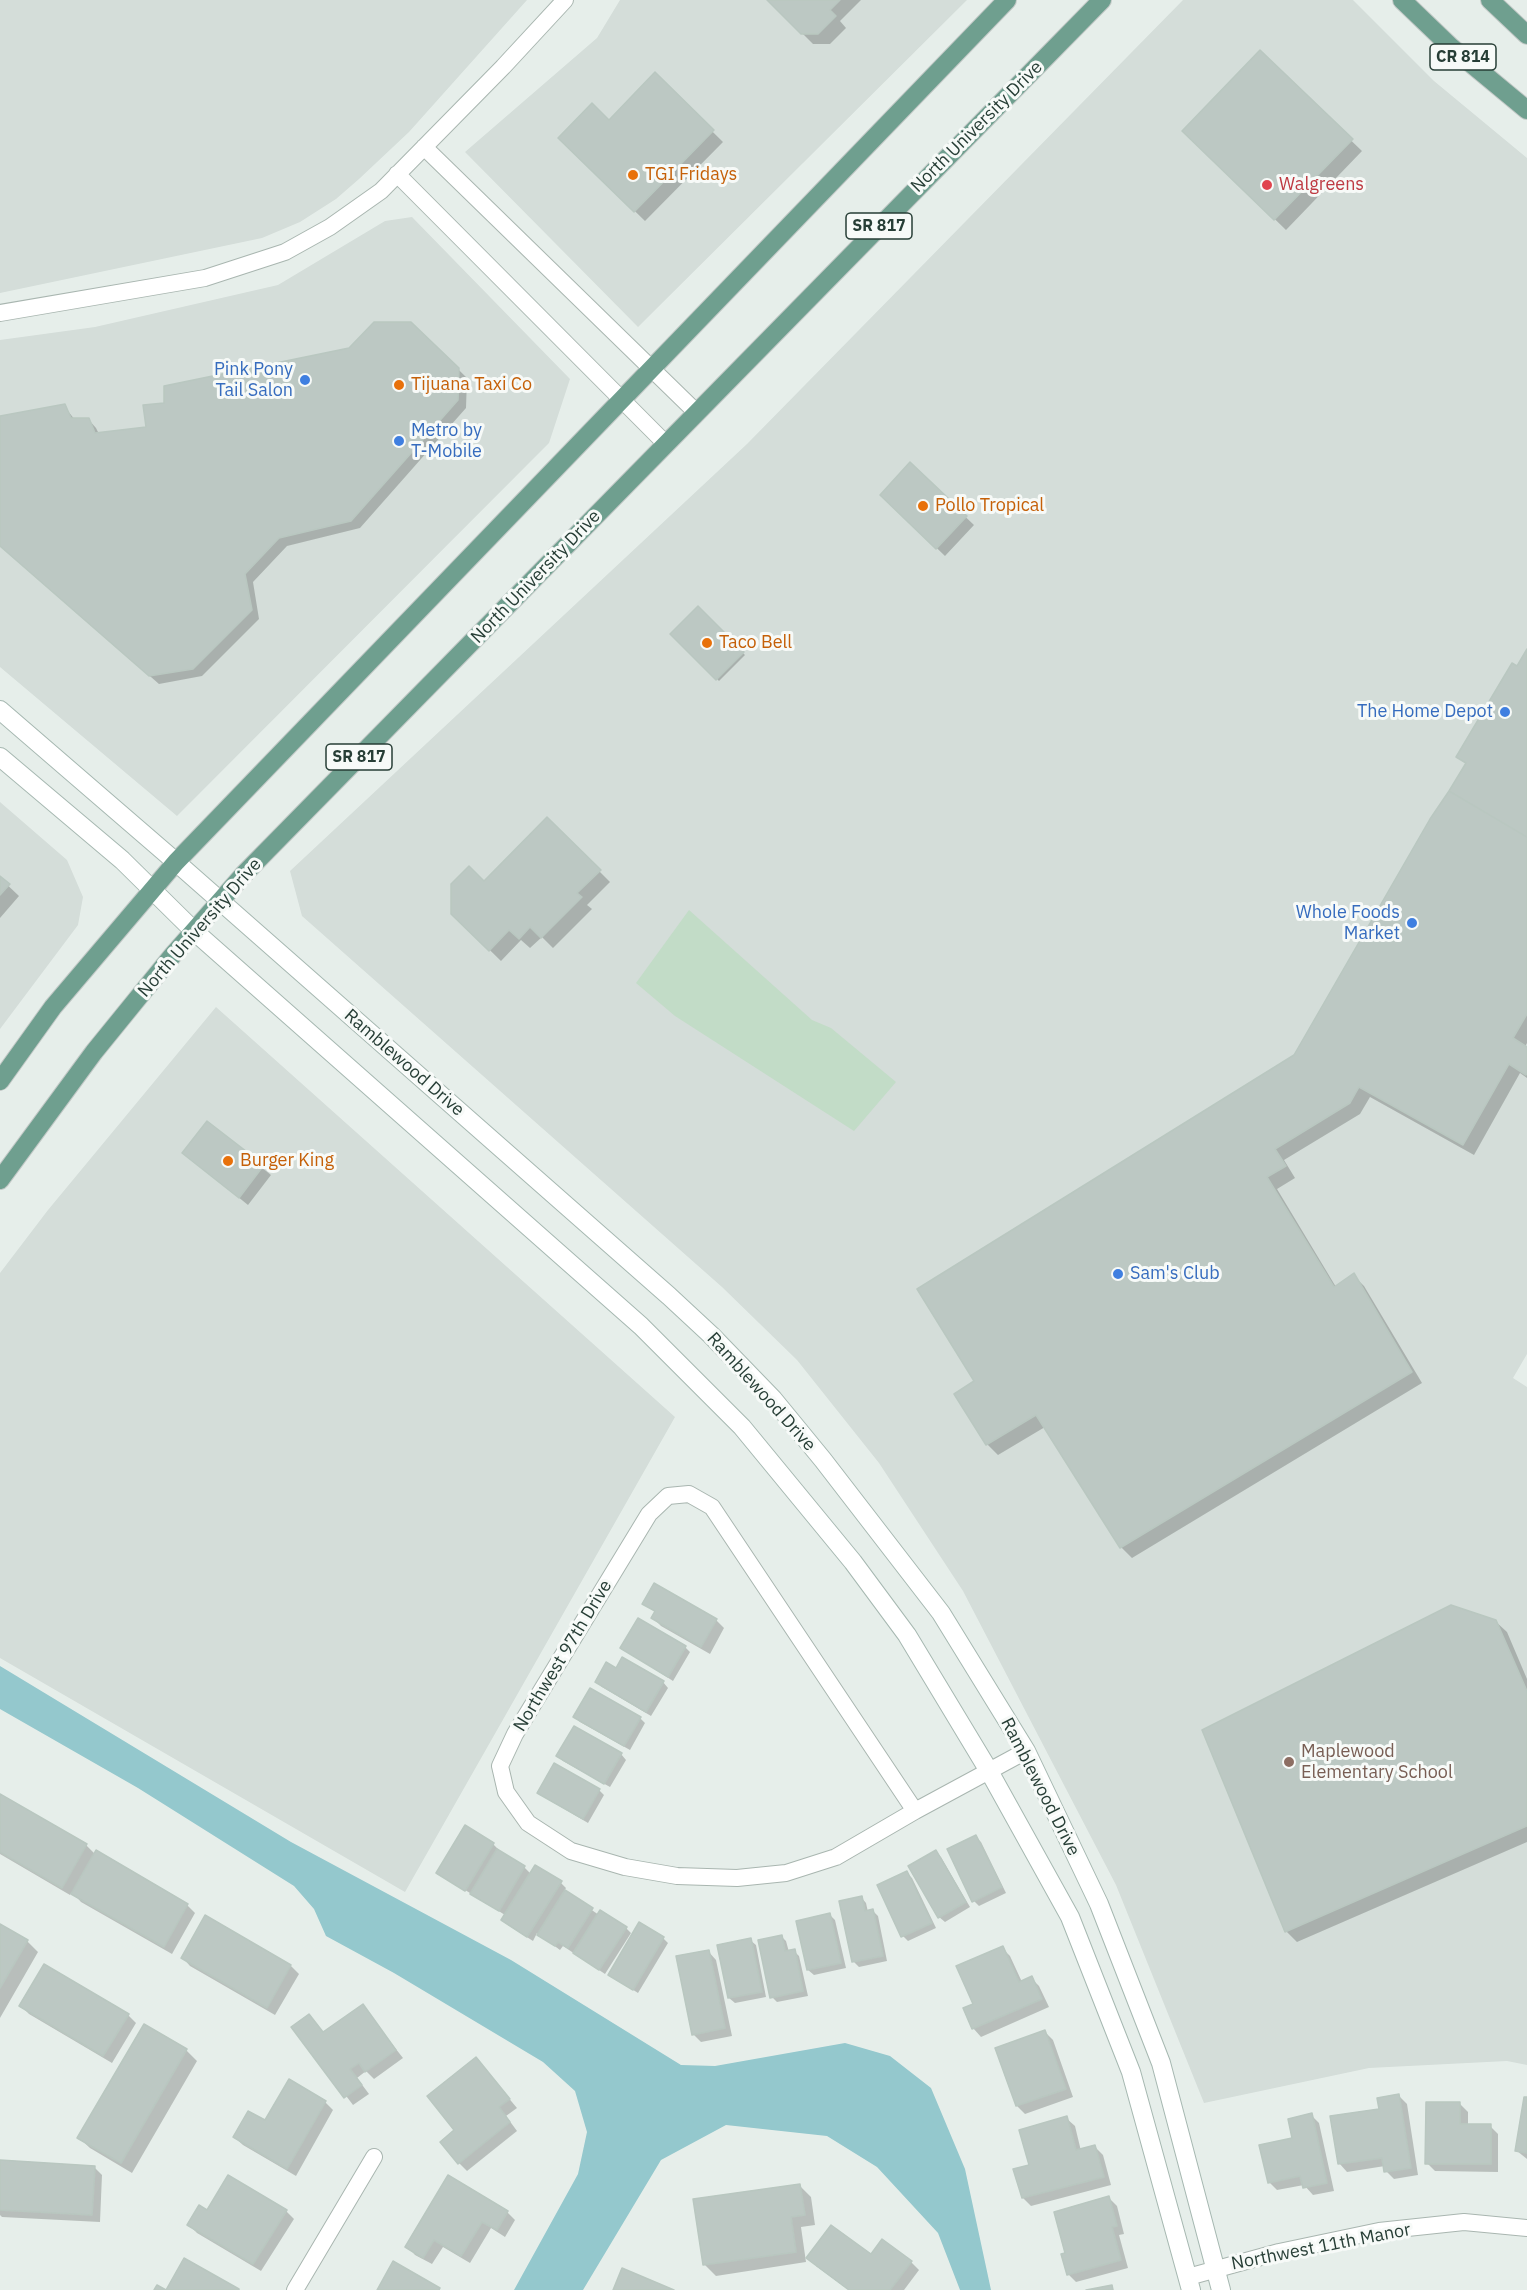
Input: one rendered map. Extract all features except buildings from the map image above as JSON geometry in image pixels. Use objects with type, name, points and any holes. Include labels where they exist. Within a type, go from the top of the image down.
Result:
[{"type":"main road","name":"SR 817","points":[[0,1081],[53,1007],[176,862],[1007,0]]},
{"type":"main road","name":"North University Drive","points":[[0,1180],[94,1052],[220,901],[696,412],[1102,0]]},
{"type":"main road","name":"CR 814","points":[[1402,0],[1451,47],[1527,110]]},
{"type":"main road","points":[[1490,0],[1527,35]]},
{"type":"street","points":[[0,313],[205,278],[285,252],[330,228],[381,191],[565,0]]},
{"type":"street","points":[[424,147],[696,412]]},
{"type":"street","points":[[397,174],[666,444]]},
{"type":"street","name":"Ramblewood Drive","points":[[0,710],[669,1296],[711,1335],[773,1399],[823,1460],[941,1613],[1026,1751],[1099,1904],[1161,2062],[1221,2290]]},
{"type":"street","name":"Ramblewood Drive","points":[[0,757],[122,860],[194,931],[608,1296],[742,1427],[853,1562],[907,1635],[989,1771],[1070,1917],[1131,2072],[1190,2283]]},
{"type":"street","name":"Northwest 97th Drive","points":[[915,1811],[712,1508],[689,1494],[668,1496],[649,1514],[515,1734],[500,1766],[506,1792],[528,1823],[571,1851],[625,1868],[677,1876],[737,1878],[786,1873],[836,1857],[1026,1751]]},
{"type":"street","points":[[295,2290],[374,2157]]},
{"type":"street","name":"Northwest 11th Manor","points":[[1190,2283],[1217,2268],[1379,2231],[1464,2222],[1527,2228]]},
{"type":"shaded area","points":[[0,0],[527,0],[409,132],[336,199],[300,222],[262,238],[0,293]]},
{"type":"shaded area","points":[[620,0],[967,0],[638,327],[465,152],[597,38]]},
{"type":"shaded area","points":[[1183,0],[1353,0],[1434,81],[1527,158],[1527,1354],[1513,1378],[1527,1387],[1527,2065],[1507,2061],[1369,2068],[1204,2103],[1116,1885],[963,1591],[879,1463],[797,1360],[722,1287],[302,916],[290,871],[747,444]]},
{"type":"shaded area","points":[[412,217],[570,379],[549,443],[177,816],[0,667],[0,340],[95,327],[278,285],[385,221]]},
{"type":"shaded area","points":[[0,802],[67,860],[83,897],[78,925],[0,1029]]},
{"type":"shaded area","points":[[216,1007],[675,1417],[405,1892],[0,1658],[0,1273],[48,1210]]},
{"type":"green space","points":[[689,910],[812,1020],[831,1028],[896,1082],[854,1131],[675,1016],[636,983]]},
{"type":"water","points":[[0,1666],[291,1842],[511,1960],[681,2065],[715,2066],[845,2043],[890,2056],[931,2088],[965,2169],[991,2290],[960,2290],[938,2233],[877,2167],[827,2136],[726,2125],[661,2160],[583,2290],[514,2290],[578,2174],[587,2132],[575,2091],[543,2062],[394,1973],[326,1936],[314,1909],[294,1886],[138,1788],[0,1709]]},
{"type":"place","name":"TGI Fridays","points":[[633,175]]},
{"type":"place","name":"Walgreens","points":[[1267,185]]},
{"type":"place","name":"Pink Pony Tail Salon","points":[[305,380]]},
{"type":"place","name":"Tijuana Taxi Co","points":[[399,385]]},
{"type":"place","name":"Metro by T-Mobile","points":[[399,441]]},
{"type":"place","name":"Pollo Tropical","points":[[923,506]]},
{"type":"place","name":"Taco Bell","points":[[707,643]]},
{"type":"place","name":"The Home Depot","points":[[1505,712]]},
{"type":"place","name":"Whole Foods Market","points":[[1412,923]]},
{"type":"place","name":"Burger King","points":[[228,1161]]},
{"type":"place","name":"Sam's Club","points":[[1118,1274]]},
{"type":"place","name":"Maplewood Elementary School","points":[[1289,1762]]}]
